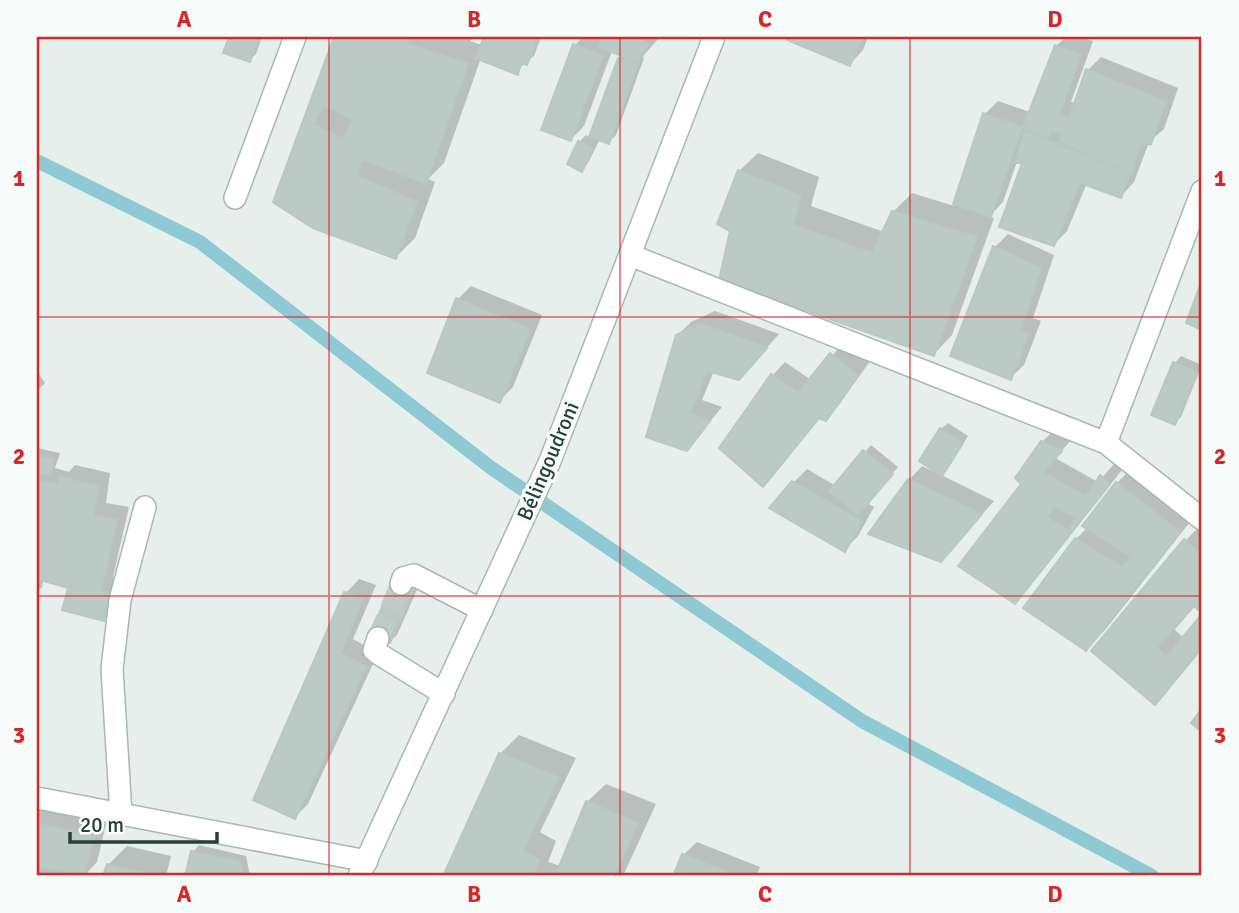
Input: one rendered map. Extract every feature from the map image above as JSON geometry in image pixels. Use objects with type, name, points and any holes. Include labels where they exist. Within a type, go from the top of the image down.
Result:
[{"type":"street","points":[[235,198],[295,37]]},
{"type":"street","name":"Bélingoudroni","points":[[363,869],[550,461],[714,37]]},
{"type":"street","points":[[1106,443],[1202,191]]},
{"type":"street","points":[[630,255],[1106,443],[1202,519]]},
{"type":"street","points":[[121,814],[112,669],[120,600],[145,507]]},
{"type":"street","points":[[401,583],[403,578],[414,575],[482,610]]},
{"type":"street","points":[[378,638],[374,650],[444,694]]},
{"type":"street","points":[[37,798],[121,814],[363,869]]},
{"type":"building","points":[[229,37],[259,37],[250,62],[223,53]]},
{"type":"building","points":[[334,37],[408,37],[408,44],[468,64],[426,184],[362,159],[358,177],[417,201],[396,259],[313,228],[273,202]],"holes":[[[323,105],[353,119],[342,139],[314,124]]]},
{"type":"building","points":[[484,37],[538,37],[527,65],[521,63],[518,75],[475,58]]},
{"type":"building","points":[[602,37],[645,37],[643,42],[648,44],[639,63],[599,47]]},
{"type":"building","points":[[789,37],[862,37],[850,66],[787,40]]},
{"type":"building","points":[[573,44],[603,56],[571,141],[541,130]]},
{"type":"building","points":[[1055,45],[1081,55],[1059,115],[1069,118],[1086,69],[1166,101],[1151,144],[1140,145],[1132,174],[1060,142],[1062,132],[1052,131],[1047,138],[1023,127]]},
{"type":"building","points":[[618,58],[638,64],[609,144],[589,137]]},
{"type":"building","points":[[983,113],[1022,127],[991,217],[953,204]]},
{"type":"building","points":[[1025,131],[1130,173],[1121,198],[1080,183],[1054,246],[999,227],[1022,163],[1015,163]]},
{"type":"building","points":[[578,141],[593,148],[582,172],[567,164]]},
{"type":"building","points":[[738,170],[801,196],[793,225],[872,253],[892,211],[977,237],[934,356],[719,280],[730,231],[717,224]]},
{"type":"building","points":[[993,246],[1041,268],[1021,331],[1029,334],[1011,380],[950,356]]},
{"type":"building","points":[[1202,280],[1202,330],[1186,323]]},
{"type":"building","points":[[456,298],[530,329],[500,403],[427,373]]},
{"type":"building","points":[[700,323],[767,348],[739,380],[707,371],[690,413],[710,421],[687,451],[646,437],[676,335]]},
{"type":"building","points":[[830,353],[858,376],[826,421],[819,418],[763,487],[719,448],[771,374],[798,393]]},
{"type":"building","points":[[1173,362],[1197,372],[1175,425],[1151,415]]},
{"type":"building","points":[[940,428],[963,443],[942,476],[919,461]]},
{"type":"building","points":[[1041,441],[1062,451],[1043,472],[1086,496],[1100,475],[1110,484],[1015,604],[958,566],[1021,484],[1015,478]],"holes":[[[1054,505],[1075,518],[1068,530],[1047,517]]]},
{"type":"building","points":[[863,450],[893,474],[858,515],[829,491]]},
{"type":"building","points":[[37,456],[54,459],[51,475],[37,472]]},
{"type":"building","points":[[60,477],[98,486],[94,516],[117,520],[101,591],[110,594],[104,621],[62,610],[68,588],[37,579],[37,480],[58,485]]},
{"type":"building","points":[[908,479],[982,514],[941,562],[868,534]]},
{"type":"building","points":[[792,481],[862,521],[845,552],[769,508]]},
{"type":"building","points":[[1116,482],[1180,532],[1086,651],[1023,608],[1075,538],[1122,567],[1131,557],[1082,526]]},
{"type":"building","points":[[1184,539],[1202,555],[1202,613],[1194,606],[1157,648],[1166,657],[1202,614],[1202,648],[1155,705],[1091,651]]},
{"type":"building","points":[[394,580],[414,589],[390,643],[370,634]]},
{"type":"building","points":[[344,592],[363,599],[341,653],[366,667],[295,819],[253,800]]},
{"type":"building","points":[[1202,708],[1202,732],[1191,723]]},
{"type":"building","points":[[499,753],[558,777],[523,851],[539,860],[533,876],[443,876]]},
{"type":"building","points":[[586,801],[638,823],[614,876],[555,876]]},
{"type":"building","points":[[37,823],[94,837],[84,876],[37,866]]},
{"type":"building","points":[[191,851],[240,862],[243,876],[185,876]]},
{"type":"building","points":[[682,854],[737,876],[673,876]]},
{"type":"building","points":[[107,864],[154,875],[103,876]]},
{"type":"waterway","points":[[37,161],[200,242],[490,467],[862,721],[1152,876]]},
{"type":"tunnel","points":[[378,638],[401,584]]}]
